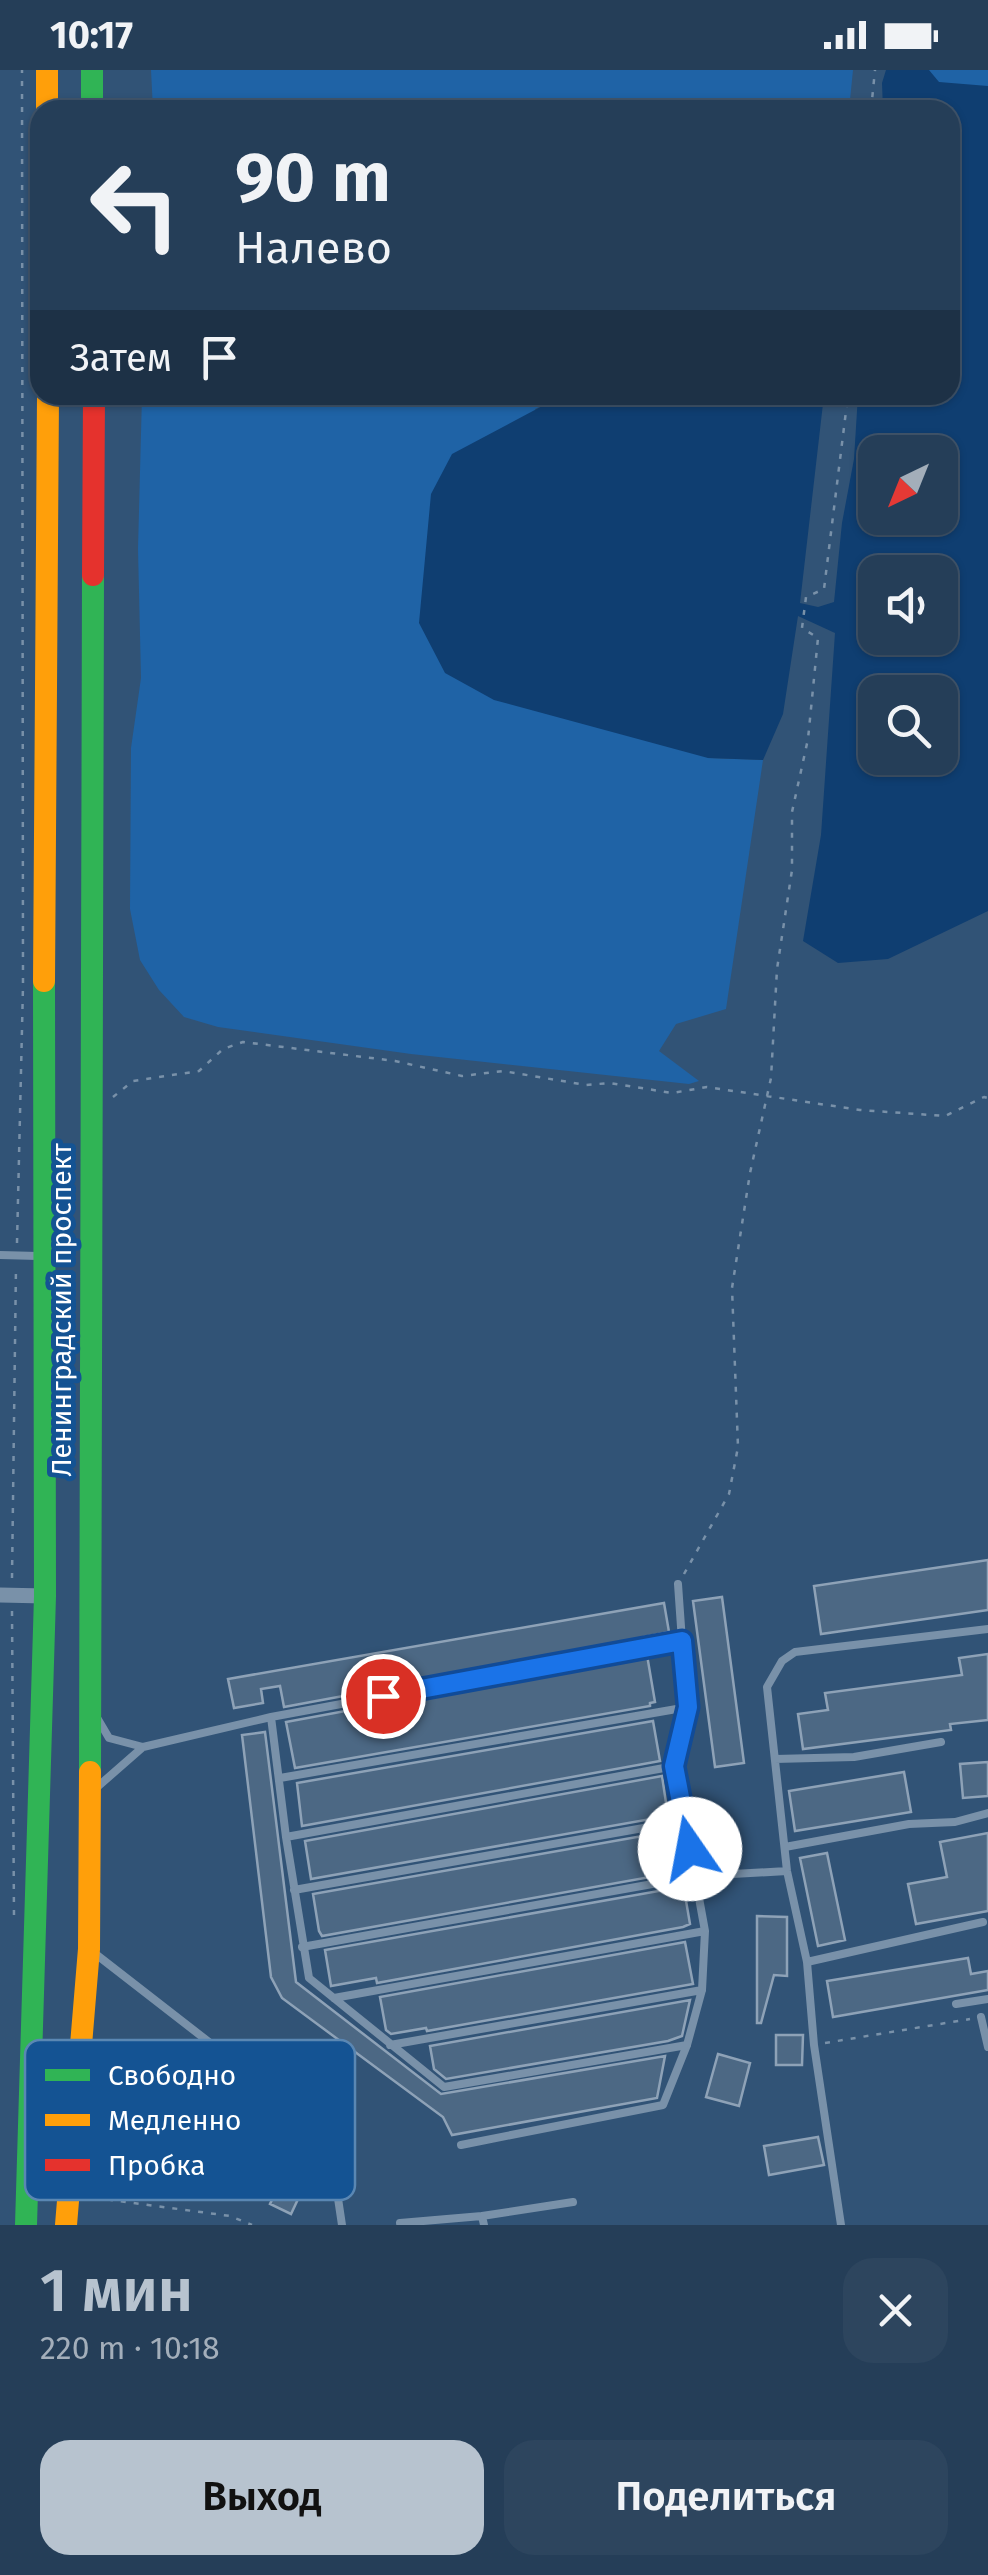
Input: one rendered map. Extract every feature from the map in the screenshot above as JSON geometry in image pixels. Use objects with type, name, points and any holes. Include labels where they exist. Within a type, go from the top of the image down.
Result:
[{"type":"main road","points":[[47,70],[48,100]]},
{"type":"main road","points":[[92,70],[92,100]]},
{"type":"main road","name":"Ленинградский проспект","points":[[32,2040],[46,1596],[43,1256],[48,405]]},
{"type":"main road","name":"Ленинградский проспект","points":[[81,2040],[89,1948],[94,405]]},
{"type":"main road","name":"Ленинградский проспект","points":[[26,2225],[27,2200]]},
{"type":"main road","name":"Ленинградский проспект","points":[[66,2225],[68,2200]]},
{"type":"street","points":[[6,1595],[46,1596]]},
{"type":"lane","points":[[0,1255],[43,1256]]},
{"type":"lane","points":[[460,2145],[664,2105],[687,2045],[702,1990],[705,1931],[674,1766],[688,1707],[678,1584]]},
{"type":"lane","points":[[841,2225],[814,2045],[807,1962],[788,1871],[767,1687],[782,1661],[796,1652],[988,1629]]},
{"type":"lane","points":[[89,1703],[109,1738],[144,1747],[271,1717],[682,1641]]},
{"type":"lane","points":[[280,1778],[688,1707]]},
{"type":"lane","points":[[271,1717],[309,1978],[390,2045],[444,2087],[687,2045]]},
{"type":"lane","points":[[775,1759],[854,1757],[941,1742]]},
{"type":"lane","points":[[88,1796],[144,1747]]},
{"type":"lane","points":[[286,1837],[674,1766]]},
{"type":"lane","points":[[785,1847],[909,1824],[955,1822],[988,1813]]},
{"type":"lane","points":[[294,1890],[683,1821]]},
{"type":"lane","points":[[302,1946],[697,1876],[788,1871]]},
{"type":"lane","points":[[807,1962],[982,1922]]},
{"type":"lane","points":[[334,1998],[705,1931]]},
{"type":"lane","points":[[89,1948],[208,2040]]},
{"type":"lane","points":[[390,2045],[702,1990]]},
{"type":"lane","points":[[956,2004],[988,1999]]},
{"type":"lane","points":[[981,2017],[988,2047]]},
{"type":"lane","points":[[338,2200],[342,2225]]},
{"type":"lane","points":[[400,2223],[483,2221],[572,2202]]},
{"type":"path","points":[[14,1932],[6,1595],[23,986],[22,70]]},
{"type":"path","points":[[872,100],[875,70]]},
{"type":"path","points":[[678,1584],[729,1494],[738,1447],[732,1288],[750,1173],[771,1078],[776,970],[792,870],[792,812],[808,739],[818,638],[802,628],[806,597],[824,588],[847,405]]},
{"type":"path","points":[[104,1103],[133,1081],[199,1070],[223,1049],[243,1042],[395,1061],[462,1076],[504,1071],[586,1085],[610,1083],[672,1093],[706,1087],[860,1110],[945,1116],[988,1098]]},
{"type":"path","points":[[814,2045],[981,2017]]},
{"type":"path","points":[[118,2200],[230,2216],[252,2225]]},
{"type":"shaded area","points":[[151,70],[853,70],[850,100],[152,100]]},
{"type":"shaded area","points":[[886,70],[929,70],[939,82],[988,86],[988,911],[888,959],[838,963],[803,941],[821,835],[835,633],[798,616],[783,714],[763,760],[708,758],[494,700],[445,673],[419,623],[431,494],[452,454],[544,405],[823,405],[800,603],[818,607],[834,602],[842,523],[854,459],[857,405],[960,405],[960,100],[883,100]]},
{"type":"shaded area","points":[[896,70],[988,70],[988,96]]},
{"type":"shaded area","points":[[142,405],[543,405],[535,409],[708,758],[763,760],[726,1009],[676,1024],[659,1051],[699,1081],[689,1084],[411,1054],[218,1027],[184,1017],[159,990],[140,960],[130,909],[131,748],[141,678],[138,549]]},
{"type":"building","points":[[988,1560],[988,1610],[821,1634],[814,1586]]},
{"type":"building","points":[[722,1597],[744,1763],[715,1767],[693,1601]]},
{"type":"building","points":[[664,1603],[669,1632],[644,1640],[284,1707],[280,1686],[261,1689],[263,1703],[234,1708],[228,1679]]},
{"type":"building","points":[[988,1654],[988,1720],[950,1724],[951,1730],[803,1749],[798,1714],[828,1710],[825,1693],[962,1675],[959,1658]]},
{"type":"building","points":[[647,1655],[655,1702],[650,1706],[295,1768],[286,1722]]},
{"type":"building","points":[[653,1721],[660,1761],[302,1826],[297,1783]]},
{"type":"building","points":[[265,1732],[296,1982],[441,2094],[665,2056],[657,2098],[452,2135],[443,2117],[355,2052],[355,2040],[339,2040],[282,1998],[271,1977],[242,1735]]},
{"type":"building","points":[[988,1762],[988,1796],[963,1798],[960,1764]]},
{"type":"building","points":[[904,1772],[911,1812],[795,1831],[789,1791]]},
{"type":"building","points":[[662,1776],[668,1816],[311,1879],[305,1841]]},
{"type":"building","points":[[671,1831],[678,1872],[322,1936],[319,1931],[313,1894]]},
{"type":"building","points":[[988,1833],[988,1911],[916,1924],[908,1884],[947,1877],[940,1842]]},
{"type":"building","points":[[827,1853],[845,1940],[818,1946],[800,1858]]},
{"type":"building","points":[[681,1887],[690,1924],[683,1927],[377,1983],[376,1978],[331,1986],[325,1950]]},
{"type":"building","points":[[757,1916],[787,1917],[787,1976],[774,1975],[761,2023],[757,2023]]},
{"type":"building","points":[[685,1942],[693,1984],[427,2031],[426,2028],[391,2034],[386,2030],[380,1997]]},
{"type":"building","points":[[968,1958],[971,1974],[988,1971],[988,1990],[833,2017],[827,1981]]},
{"type":"building","points":[[690,2000],[682,2036],[668,2041],[446,2079],[434,2069],[430,2046]]},
{"type":"building","points":[[776,2035],[803,2035],[802,2065],[776,2065]]},
{"type":"building","points":[[718,2054],[750,2063],[739,2106],[706,2097]]},
{"type":"building","points":[[818,2137],[824,2165],[769,2175],[764,2146]]},
{"type":"building","points":[[272,2200],[298,2200],[291,2214],[270,2204]]},
{"type":"traffic: fast","points":[[92,70],[92,100]]},
{"type":"traffic: fast","points":[[90,1772],[93,575]]},
{"type":"traffic: fast","points":[[32,2040],[45,1596],[44,981]]},
{"type":"traffic: fast","points":[[26,2225],[27,2200]]},
{"type":"traffic: slow","points":[[47,70],[47,100]]},
{"type":"traffic: slow","points":[[44,981],[48,405]]},
{"type":"traffic: slow","points":[[81,2040],[89,1949],[90,1772]]},
{"type":"traffic: slow","points":[[66,2225],[68,2200]]},
{"type":"traffic: jam","points":[[93,575],[94,405]]},
{"type":"route","points":[[383,1696],[682,1641],[688,1707],[674,1766],[690,1849]]}]
